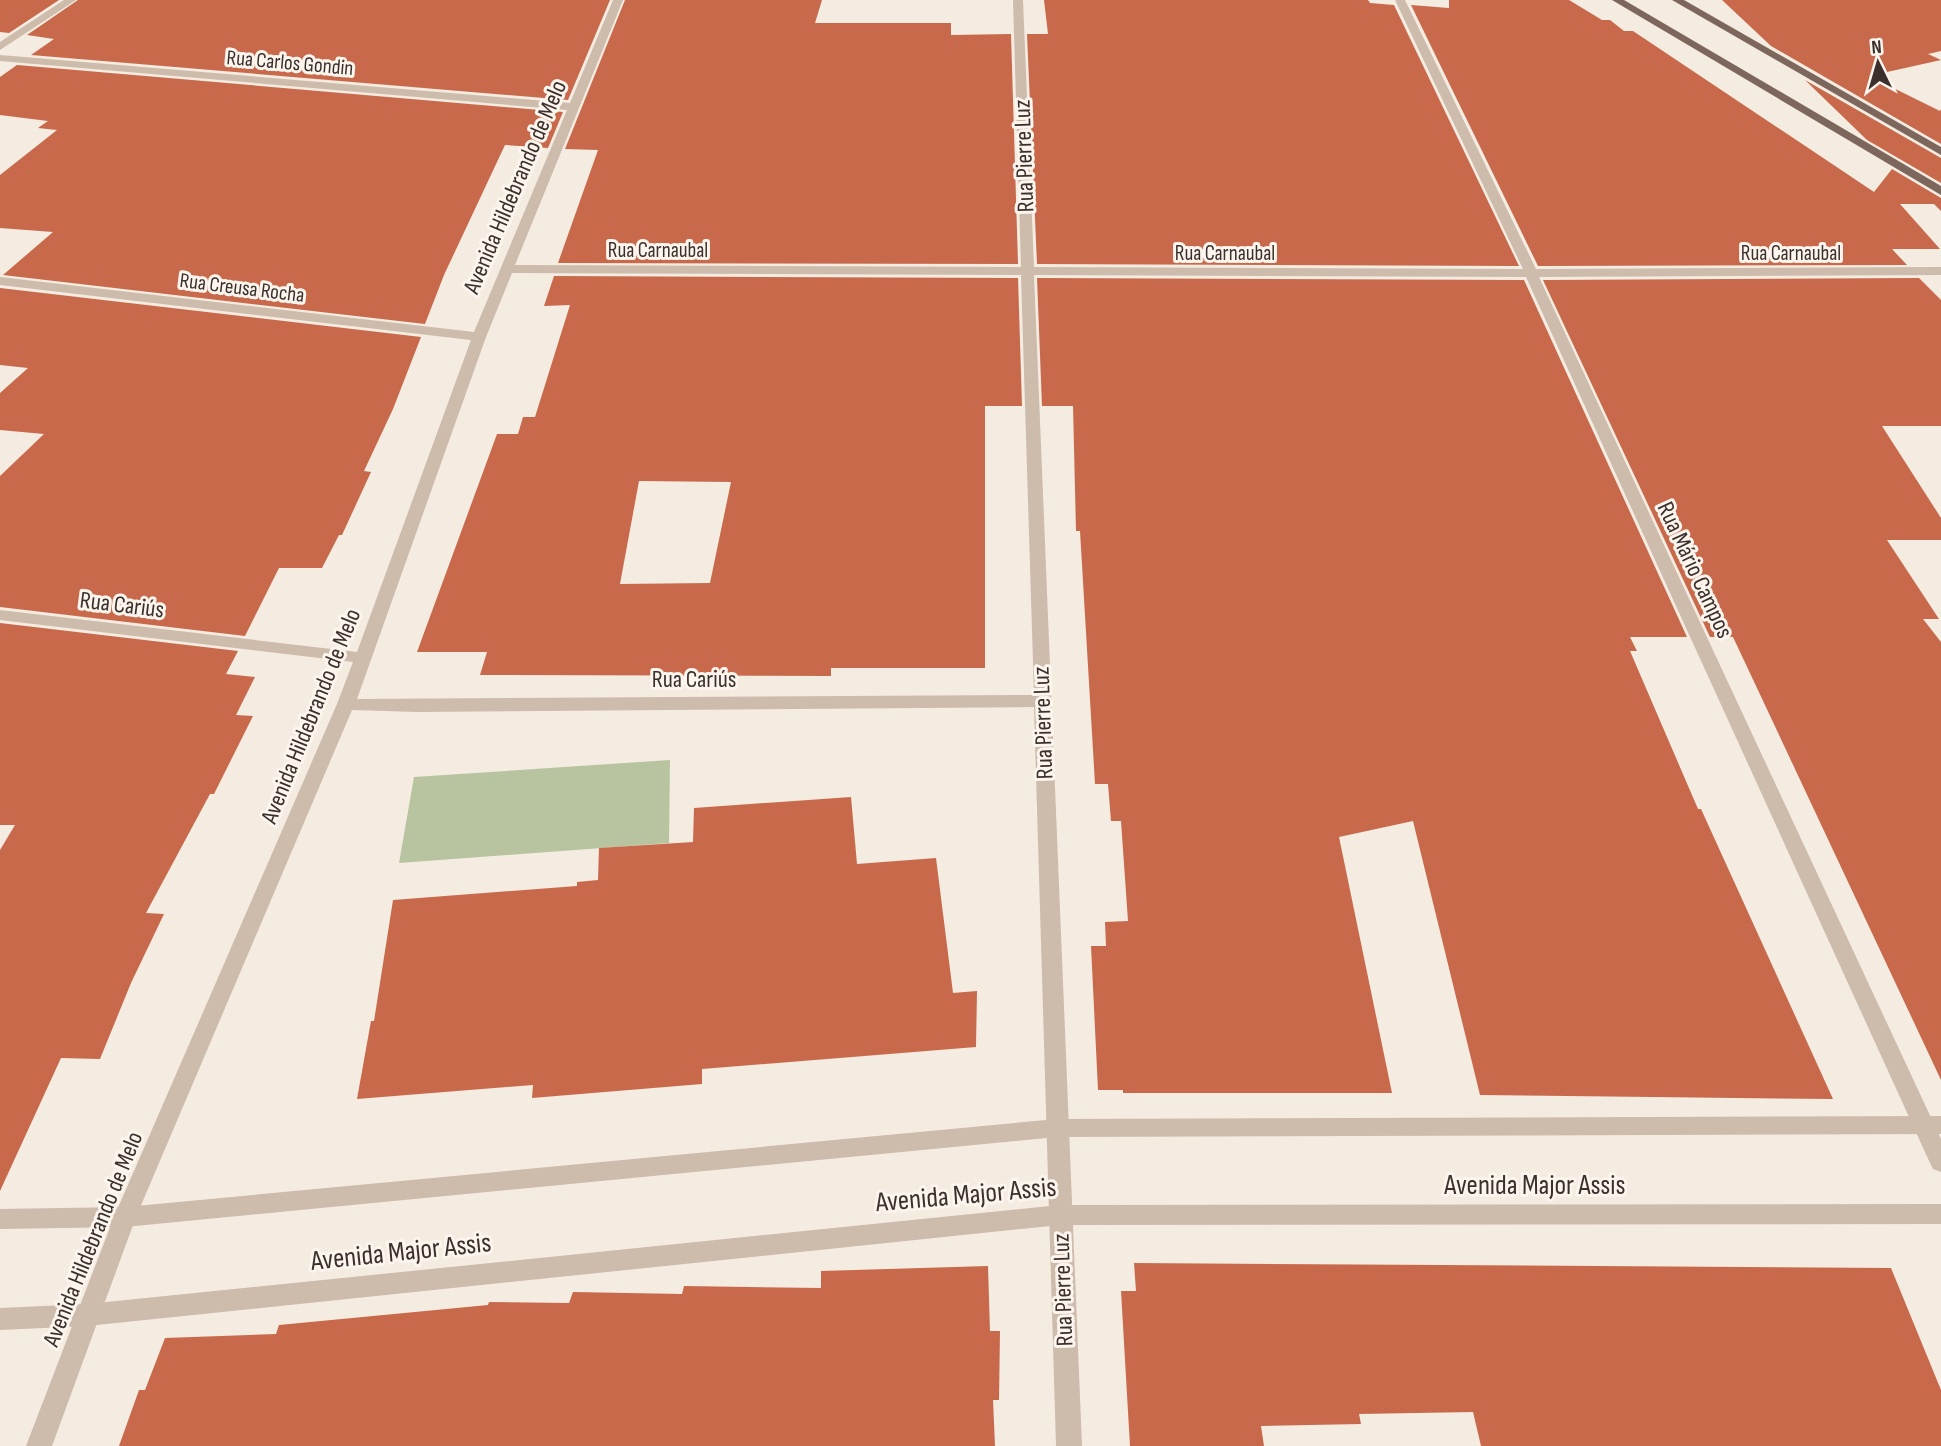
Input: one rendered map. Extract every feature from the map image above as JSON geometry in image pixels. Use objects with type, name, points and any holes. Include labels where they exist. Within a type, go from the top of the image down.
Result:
[{"type":"main road","points":[[1617,0],[1941,191]]},
{"type":"main road","points":[[1677,0],[1941,152]]},
{"type":"street","points":[[0,47],[71,0]]},
{"type":"street","name":"Avenida Hildebrando de Melo","points":[[39,1446],[125,1217],[346,704],[479,337],[618,0]]},
{"type":"street","name":"Rua Pierre Luz","points":[[1018,0],[1069,1446]]},
{"type":"street","name":"Rua Mário Campos","points":[[1401,0],[1933,1125],[1941,1163]]},
{"type":"street","name":"Rua Carlos Gondin","points":[[0,58],[576,107]]},
{"type":"street","name":"Rua Carnaubal","points":[[508,269],[1531,273],[1941,271]]},
{"type":"street","name":"Rua Creusa Rocha","points":[[0,281],[479,337]]},
{"type":"street","name":"Rua Cariús","points":[[0,615],[364,658]]},
{"type":"street","name":"Rua Cariús","points":[[346,704],[418,706],[1042,701]]},
{"type":"street","points":[[0,1219],[125,1217],[1057,1128],[1933,1125]]},
{"type":"street","name":"Avenida Major Assis","points":[[0,1319],[87,1315],[1060,1215],[1941,1214]]},
{"type":"green space","points":[[670,760],[669,843],[399,863],[414,777]]},
{"type":"building","points":[[0,0],[59,0],[9,33],[0,32]]},
{"type":"building","points":[[78,0],[610,0],[568,100],[31,55],[54,39],[27,35]]},
{"type":"building","points":[[625,0],[822,0],[815,23],[951,23],[951,35],[1011,34],[1018,264],[558,263],[598,150],[565,149]]},
{"type":"building","points":[[1044,0],[1368,0],[1370,3],[1394,5],[1519,266],[1037,264],[1027,34],[1048,34]]},
{"type":"building","points":[[1449,0],[1569,0],[1602,20],[1610,20],[1624,31],[1633,31],[1874,192],[1892,169],[1941,198],[1941,211],[1934,204],[1900,204],[1940,249],[1892,249],[1907,265],[1538,266],[1411,5],[1449,8]]},
{"type":"building","points":[[1722,0],[1941,0],[1941,51],[1928,54],[1941,60],[1869,76],[1940,111],[1941,109],[1941,144],[1771,46]]},
{"type":"building","points":[[17,65],[563,112],[548,148],[505,145],[444,275],[425,324],[3,275],[53,232],[0,228],[0,175],[57,130],[38,128],[48,121],[0,115],[0,77]]},
{"type":"building","points":[[1805,80],[1941,158],[1941,183],[1867,140]]},
{"type":"building","points":[[554,276],[1018,278],[1022,406],[985,406],[985,668],[831,668],[831,676],[480,675],[487,652],[417,652],[497,434],[518,434],[523,417],[535,417],[570,305],[544,306]],"holes":[[[639,481],[731,482],[710,583],[620,584]]]},
{"type":"building","points":[[1037,278],[1524,280],[1687,637],[1630,637],[1637,651],[1630,651],[1698,809],[1701,809],[1833,1099],[1480,1095],[1413,821],[1339,837],[1392,1093],[1123,1093],[1123,1090],[1098,1090],[1091,946],[1106,946],[1105,922],[1128,921],[1121,821],[1111,821],[1108,784],[1095,784],[1080,531],[1076,531],[1073,406],[1042,406]]},
{"type":"building","points":[[1919,278],[1941,300],[1941,426],[1882,426],[1941,518],[1941,540],[1887,540],[1939,619],[1923,619],[1941,642],[1941,1080],[1733,637],[1710,637],[1543,280]]},
{"type":"building","points":[[0,288],[421,337],[393,409],[364,471],[371,472],[342,535],[339,535],[322,568],[279,568],[245,636],[0,607],[0,476],[44,434],[0,430],[0,393],[28,368],[0,365]]},
{"type":"building","points":[[0,623],[238,651],[226,674],[255,677],[236,715],[253,716],[214,794],[210,794],[146,913],[164,914],[131,983],[100,1059],[61,1058],[0,1191],[0,850],[15,825],[0,825]]},
{"type":"building","points":[[851,797],[857,864],[936,858],[953,993],[977,991],[976,1047],[702,1069],[702,1084],[532,1098],[533,1085],[357,1099],[371,1021],[374,1021],[393,900],[577,886],[577,882],[598,880],[599,848],[693,842],[694,808]]},
{"type":"building","points":[[1134,1263],[1891,1268],[1941,1390],[1941,1446],[1481,1446],[1473,1412],[1359,1414],[1361,1424],[1261,1426],[1264,1446],[1130,1446],[1121,1291],[1136,1291]]},
{"type":"building","points":[[988,1266],[990,1331],[1000,1331],[999,1400],[993,1400],[995,1446],[119,1446],[139,1390],[145,1390],[165,1338],[276,1334],[279,1325],[488,1305],[489,1302],[569,1303],[573,1292],[682,1294],[684,1286],[821,1288],[821,1271]]}]
